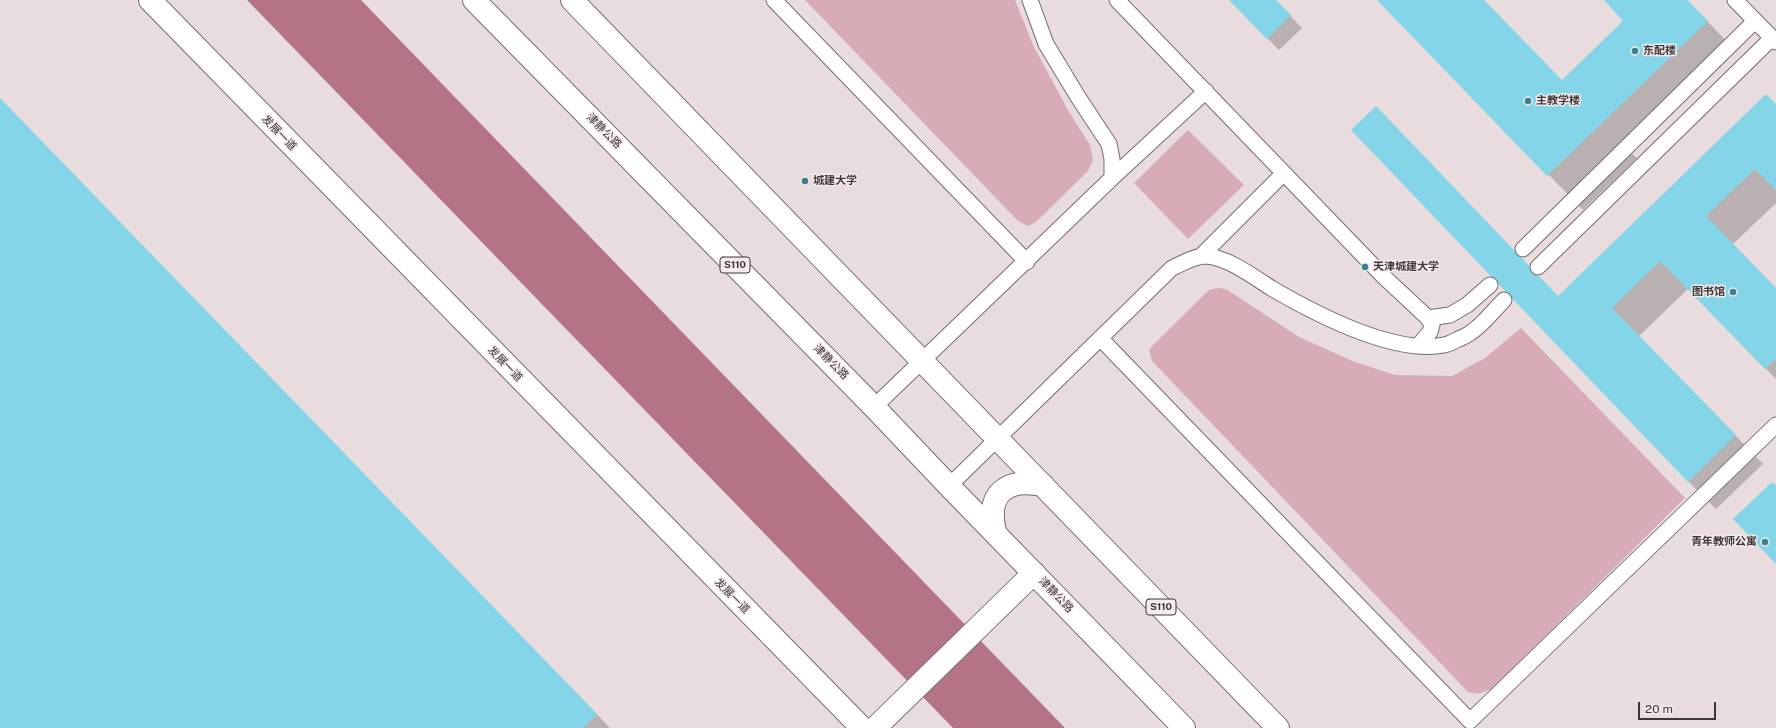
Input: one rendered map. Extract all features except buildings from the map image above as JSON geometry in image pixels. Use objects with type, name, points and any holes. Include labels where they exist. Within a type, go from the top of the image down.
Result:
[{"type":"main road","name":"发展一道","points":[[150,0],[862,728]]},
{"type":"main road","name":"津静公路","points":[[474,0],[874,407],[1184,728]]},
{"type":"main road","name":"S110","points":[[572,0],[1278,728]]},
{"type":"main road","points":[[995,532],[992,521],[995,500],[998,493],[1013,485],[1023,483],[1043,485]]},
{"type":"main road","points":[[875,728],[1034,573]]},
{"type":"lane","points":[[774,0],[1027,262]]},
{"type":"lane","points":[[1030,0],[1046,44],[1109,144],[1112,159],[1112,178]]},
{"type":"lane","points":[[1118,0],[1383,276],[1428,318],[1432,325],[1430,332],[1418,346]]},
{"type":"lane","points":[[1538,267],[1774,40],[1735,0]]},
{"type":"lane","points":[[1523,249],[1756,21]]},
{"type":"lane","points":[[874,407],[1027,262],[1112,178],[1206,92]]},
{"type":"lane","points":[[1200,257],[1284,173]]},
{"type":"lane","points":[[949,486],[999,439],[1172,268],[1190,259],[1206,256],[1242,268],[1290,299],[1348,326],[1370,335],[1418,346],[1444,345],[1463,338],[1474,330],[1504,300]]},
{"type":"lane","points":[[1428,318],[1450,315],[1467,304],[1490,285]]},
{"type":"lane","points":[[1100,338],[1470,721],[1776,426]]},
{"type":"shaded area","points":[[247,0],[361,0],[1065,728],[953,728]]},
{"type":"shaded area","points":[[805,0],[1015,0],[1034,47],[1069,112],[1090,145],[1093,161],[1088,171],[1036,222],[1028,226],[1018,221]]},
{"type":"shaded area","points":[[1188,130],[1244,185],[1188,239],[1134,183]]},
{"type":"shaded area","points":[[1218,288],[1226,289],[1299,337],[1355,362],[1395,375],[1452,376],[1485,358],[1521,328],[1685,498],[1492,689],[1478,694],[1468,692],[1152,361],[1149,350],[1154,344],[1209,290]]},
{"type":"place","name":"东配楼","points":[[1635,51]]},
{"type":"place","name":"主教学楼","points":[[1528,101]]},
{"type":"place","name":"城建大学","points":[[805,181]]},
{"type":"place","name":"天津城建大学","points":[[1365,267]]},
{"type":"place","name":"图书馆","points":[[1733,292]]},
{"type":"place","name":"青年教师公寓","points":[[1765,542]]}]
